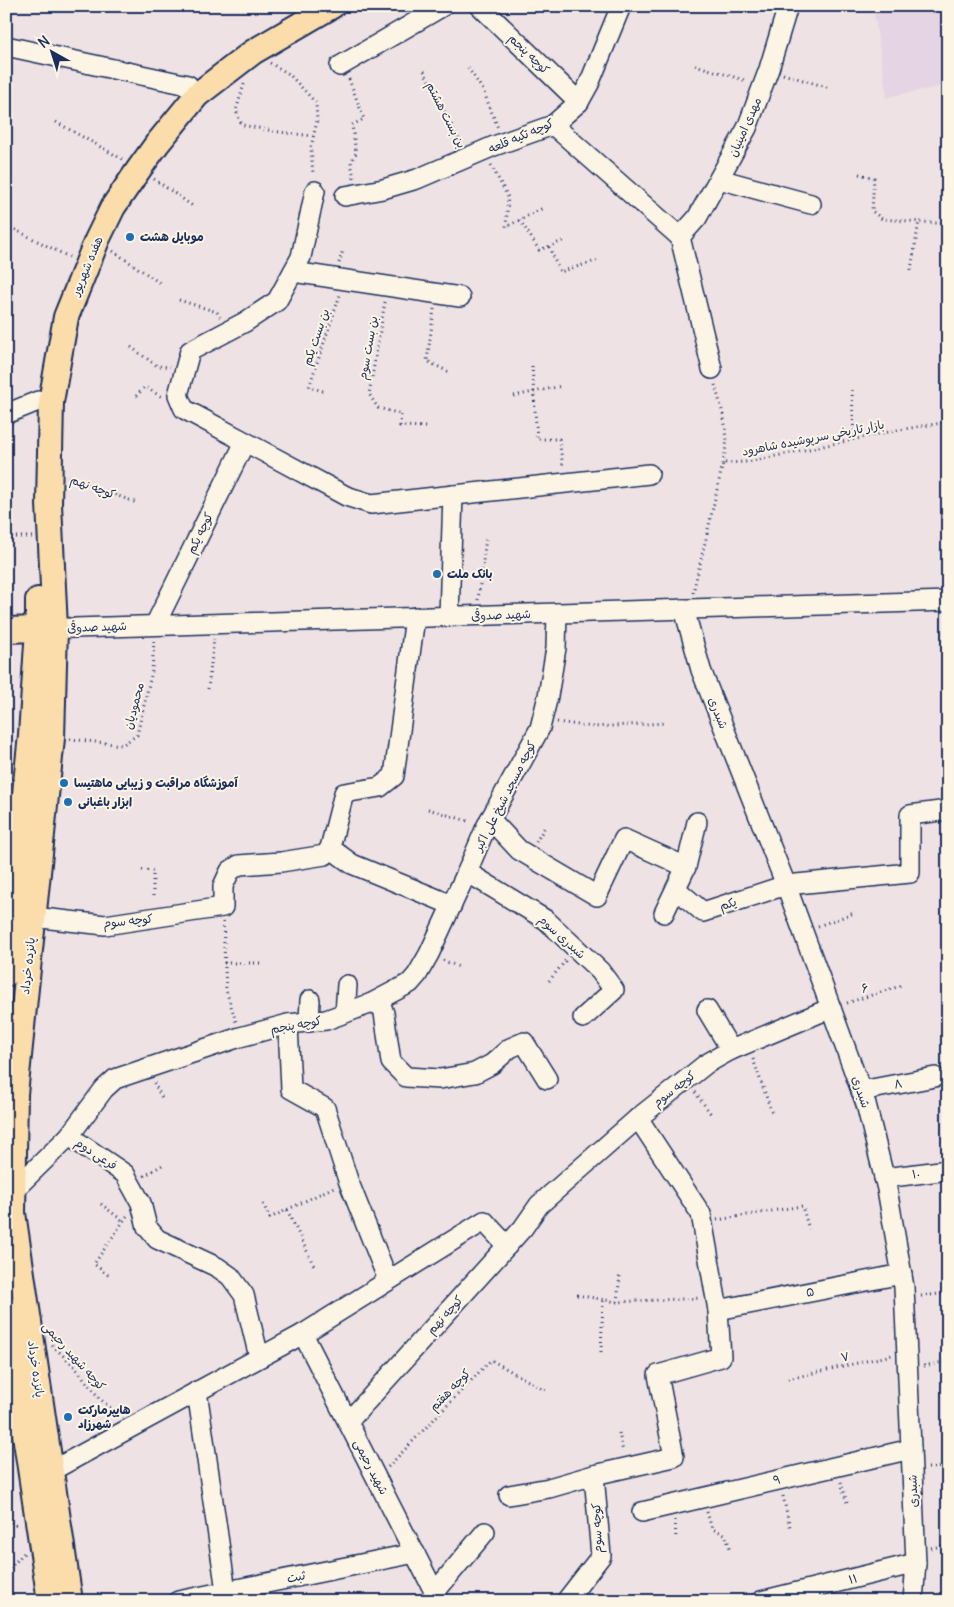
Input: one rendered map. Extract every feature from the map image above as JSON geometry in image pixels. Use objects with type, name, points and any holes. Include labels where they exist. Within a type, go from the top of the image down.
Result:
[{"type":"main road","name":"هفده شهریور","points":[[47,629],[51,402],[66,317],[97,240],[146,136],[188,85],[245,42],[304,11],[332,6]]},
{"type":"main road","name":"هفده شهریور","points":[[47,629],[37,537],[38,401],[53,313],[84,235],[102,201],[133,166],[157,144],[197,95],[304,11]]},
{"type":"main road","name":"شهید صدوقی","points":[[6,630],[47,629]]},
{"type":"main road","name":"پانزده خرداد","points":[[6,974],[52,738],[47,629]]},
{"type":"main road","name":"پانزده خرداد","points":[[47,629],[31,735],[17,916],[13,1213],[70,1601]]},
{"type":"main road","name":"پانزده خرداد","points":[[6,1308],[15,1417],[50,1601]]},
{"type":"street","points":[[343,64],[443,6]]},
{"type":"street","name":"کوچه پنجم","points":[[480,6],[579,102]]},
{"type":"street","name":"کوچه تکیه قلعه","points":[[350,195],[383,189],[416,179],[553,125],[579,102],[589,84],[621,6]]},
{"type":"street","name":"مهدی امینیان","points":[[680,237],[697,218],[746,128],[766,78],[788,6]]},
{"type":"street","points":[[6,46],[188,85]]},
{"type":"street","points":[[553,125],[680,237],[712,369]]},
{"type":"street","points":[[719,179],[811,204]]},
{"type":"street","points":[[314,184],[297,265],[277,301],[245,322],[190,351],[178,395],[184,409],[346,496],[371,504],[649,474]]},
{"type":"street","points":[[297,265],[346,280],[460,297]]},
{"type":"street","points":[[6,414],[38,401]]},
{"type":"street","name":"کوچه یکم","points":[[155,625],[245,442]]},
{"type":"street","points":[[449,616],[454,495]]},
{"type":"street","name":"شهید صدوقی","points":[[47,629],[948,601]]},
{"type":"street","name":"شبدری","points":[[688,609],[701,670],[786,885],[862,1091],[884,1178],[905,1298],[916,1563],[913,1601]]},
{"type":"street","name":"کوچه مسجد شیخ علی اکبر","points":[[372,1004],[410,983],[417,975],[452,905],[488,823],[540,728],[548,696],[556,648],[558,613]]},
{"type":"street","points":[[223,907],[223,886],[230,870],[240,865],[281,862],[325,855],[330,848],[344,793],[380,787],[394,776],[415,617]]},
{"type":"street","points":[[786,885],[910,873],[910,815],[948,810]]},
{"type":"street","points":[[664,913],[686,867],[697,822]]},
{"type":"street","points":[[488,823],[519,850],[597,896],[624,839],[686,867]]},
{"type":"street","points":[[330,848],[352,864],[452,905]]},
{"type":"street","name":"شبدری سوم","points":[[467,872],[546,920],[600,971],[614,990],[583,1018]]},
{"type":"street","name":"یکم","points":[[676,889],[703,912],[786,885]]},
{"type":"street","name":"کوچه سوم","points":[[17,916],[105,925],[223,907]]},
{"type":"street","points":[[345,1013],[347,985]]},
{"type":"street","points":[[309,1022],[310,1000]]},
{"type":"street","points":[[372,1004],[381,1005],[391,1062],[406,1077],[440,1079],[476,1073],[492,1064],[510,1048],[524,1042],[547,1079]]},
{"type":"street","name":"کوچه پنجم","points":[[14,1190],[69,1136],[104,1090],[115,1079],[240,1037],[288,1024],[326,1020],[372,1004]]},
{"type":"street","name":"کوچه سوم","points":[[539,1206],[638,1118],[706,1064],[740,1046],[832,1008]]},
{"type":"street","points":[[707,1010],[740,1046]]},
{"type":"street","points":[[288,1024],[291,1089],[325,1108],[348,1180],[388,1280]]},
{"type":"street","name":"۸","points":[[862,1091],[935,1077]]},
{"type":"street","points":[[509,1495],[549,1488],[594,1475],[674,1457],[658,1375],[721,1357],[717,1304],[701,1214],[638,1118]]},
{"type":"street","name":"فرعی دوم","points":[[69,1136],[125,1174],[135,1191]]},
{"type":"street","name":"۱۰","points":[[884,1178],[948,1170]]},
{"type":"street","points":[[135,1191],[147,1227],[157,1239],[216,1267],[230,1276],[244,1295],[259,1357]]},
{"type":"street","name":"کوچه نهم","points":[[348,1422],[523,1228],[539,1206]]},
{"type":"street","points":[[51,1470],[303,1334],[484,1221],[507,1246]]},
{"type":"street","name":"۵","points":[[717,1304],[902,1274]]},
{"type":"street","name":"شهید رحیمی","points":[[303,1334],[437,1596]]},
{"type":"street","points":[[197,1391],[226,1592]]},
{"type":"street","name":"۹","points":[[642,1512],[911,1449]]},
{"type":"street","name":"کوچه سوم","points":[[566,1601],[601,1556],[594,1475]]},
{"type":"street","points":[[437,1596],[485,1532]]},
{"type":"street","name":"ثبت","points":[[178,1601],[415,1553]]},
{"type":"street","name":"۱۱","points":[[761,1601],[916,1563]]},
{"type":"path","points":[[313,136],[242,126],[236,111],[253,52],[288,74],[316,103],[317,121],[313,136],[310,147],[314,184]]},
{"type":"path","points":[[343,64],[364,119],[352,125],[356,153],[351,162],[350,195]]},
{"type":"path","points":[[695,65],[830,88]]},
{"type":"path","points":[[468,68],[483,90],[504,143]]},
{"type":"path","name":"بن بست هشتم","points":[[424,71],[476,155],[508,197],[506,227],[520,220]]},
{"type":"path","points":[[56,122],[133,166],[194,207]]},
{"type":"path","points":[[858,174],[874,178],[872,211],[882,219],[948,224]]},
{"type":"path","points":[[543,208],[520,220],[540,250],[563,241]]},
{"type":"path","points":[[911,270],[919,221]]},
{"type":"path","points":[[6,225],[74,260]]},
{"type":"path","points":[[97,240],[160,283]]},
{"type":"path","points":[[549,247],[560,272],[599,260]]},
{"type":"path","name":"بن بست یکم","points":[[323,391],[308,386],[346,280]]},
{"type":"path","name":"بن بست سوم","points":[[387,286],[369,394],[378,408],[401,414],[400,426],[426,427]]},
{"type":"path","points":[[436,293],[427,361],[449,372]]},
{"type":"path","points":[[179,300],[217,312],[228,330]]},
{"type":"path","points":[[131,347],[157,366],[185,368]]},
{"type":"path","points":[[532,366],[537,439],[559,439],[566,483]]},
{"type":"path","points":[[688,609],[707,534],[727,440],[724,417],[712,369]]},
{"type":"path","points":[[514,396],[562,386]]},
{"type":"path","points":[[852,390],[854,439]]},
{"type":"path","name":"بازار تاریخی سرپوشیده شاهرود","points":[[723,463],[748,462],[854,439],[948,422]]},
{"type":"path","name":"کوچه نهم","points":[[49,470],[137,503]]},
{"type":"path","points":[[6,537],[37,537]]},
{"type":"path","points":[[476,615],[486,538]]},
{"type":"path","points":[[208,690],[216,623]]},
{"type":"path","name":"محمودیان","points":[[52,738],[122,745],[137,735],[152,671],[155,625]]},
{"type":"path","points":[[542,720],[593,726],[665,723]]},
{"type":"path","points":[[428,809],[488,823]]},
{"type":"path","points":[[142,870],[153,870],[152,919]]},
{"type":"path","points":[[223,907],[226,990],[240,1037]]},
{"type":"path","points":[[803,931],[854,914]]},
{"type":"path","points":[[548,981],[576,948]]},
{"type":"path","points":[[224,964],[263,963]]},
{"type":"path","name":"۶","points":[[832,1008],[903,984]]},
{"type":"path","points":[[740,1046],[772,1113]]},
{"type":"path","points":[[686,1079],[711,1114]]},
{"type":"path","points":[[108,1275],[94,1264],[123,1221],[135,1191],[164,1164]]},
{"type":"path","points":[[263,1204],[270,1218],[348,1180]]},
{"type":"path","points":[[101,1204],[123,1221]]},
{"type":"path","points":[[702,1222],[802,1206],[808,1229]]},
{"type":"path","points":[[287,1210],[315,1268]]},
{"type":"path","points":[[617,1302],[620,1275]]},
{"type":"path","points":[[905,1298],[948,1293]]},
{"type":"path","points":[[577,1295],[617,1302],[717,1304]]},
{"type":"path","points":[[601,1352],[603,1299]]},
{"type":"path","name":"کوچه شهید رحیمی","points":[[50,1343],[75,1367],[99,1398],[132,1425]]},
{"type":"path","name":"کوچه هفتم","points":[[377,1479],[491,1360],[546,1391]]},
{"type":"path","name":"۷","points":[[788,1379],[907,1361],[948,1361]]},
{"type":"path","points":[[779,1480],[790,1527]]},
{"type":"path","points":[[704,1498],[712,1529],[725,1534],[730,1548]]},
{"type":"shaded area","points":[[873,6],[948,6],[948,85],[887,97]]},
{"type":"place","name":"موبایل هشت","points":[[130,237]]},
{"type":"place","name":"بانک ملت","points":[[437,574]]},
{"type":"place","name":"آموزشگاه مراقبت و زیبایی ماهتیسا","points":[[64,783]]},
{"type":"place","name":"ابزار باغبانی","points":[[68,802]]},
{"type":"place","name":"هایپرمارکت شهرزاد","points":[[68,1417]]}]
